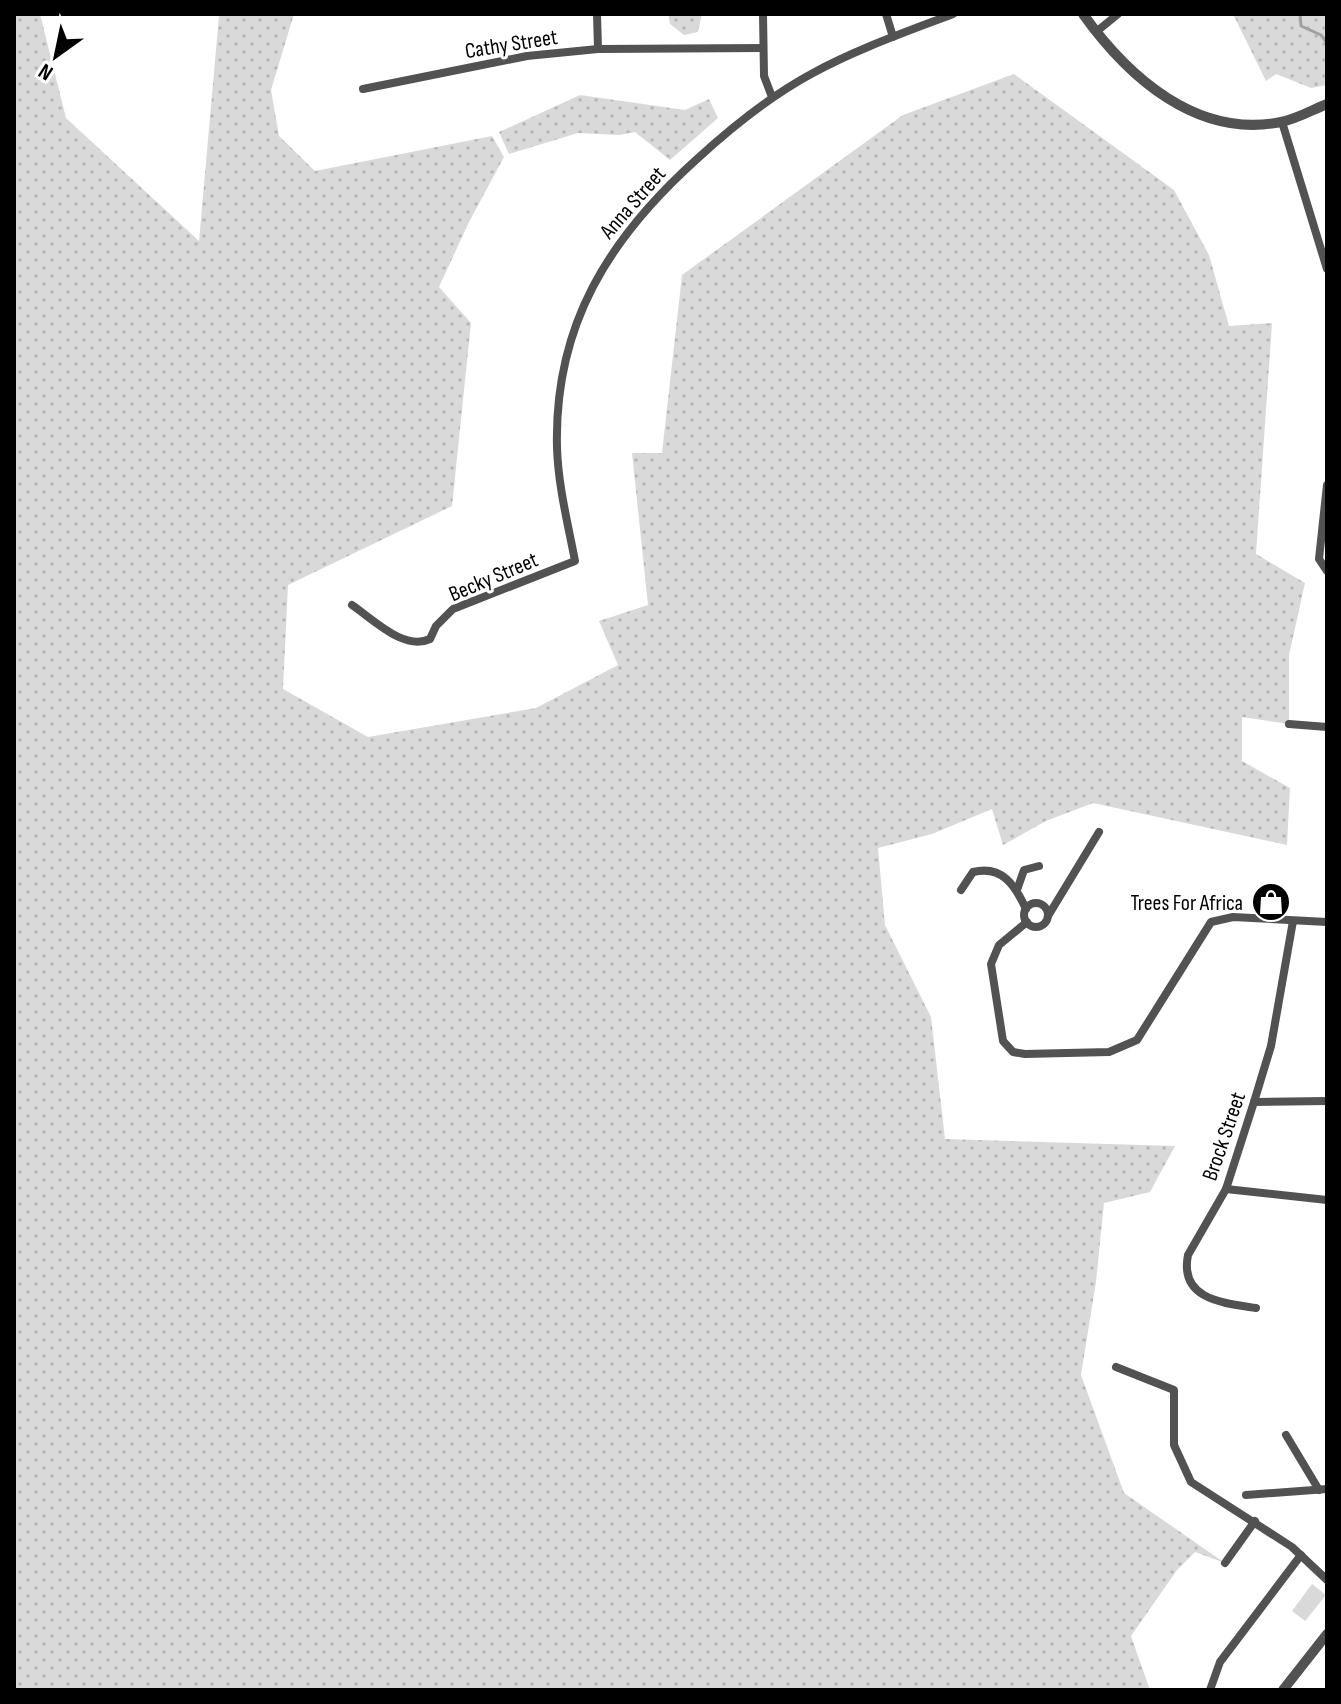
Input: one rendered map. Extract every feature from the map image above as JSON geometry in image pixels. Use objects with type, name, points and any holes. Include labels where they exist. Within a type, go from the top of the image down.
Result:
[{"type":"street","points":[[597,14],[598,49]]},
{"type":"street","points":[[763,14],[764,76],[772,97]]},
{"type":"street","points":[[886,14],[893,37]]},
{"type":"street","name":"Anna Street","points":[[575,561],[557,448],[562,383],[576,323],[595,278],[636,217],[738,121],[772,97],[816,71],[953,14]]},
{"type":"street","points":[[1083,14],[1122,65],[1150,89],[1188,109],[1227,122],[1282,122],[1327,104]]},
{"type":"street","points":[[1096,32],[1118,14]]},
{"type":"street","name":"Cathy Street","points":[[363,89],[527,56],[598,49],[763,48]]},
{"type":"street","points":[[1282,122],[1327,269]]},
{"type":"street","points":[[1327,485],[1319,559],[1327,571]]},
{"type":"street","name":"Becky Street","points":[[352,605],[403,639],[420,643],[430,639],[436,626],[453,609],[575,561]]},
{"type":"street","points":[[1289,724],[1327,727]]},
{"type":"street","points":[[1027,922],[1037,927],[1048,916],[1099,832]]},
{"type":"street","points":[[1017,890],[1024,870],[1039,866]]},
{"type":"street","points":[[961,890],[967,878],[982,870],[1001,875],[1017,890],[1026,909],[1027,922]]},
{"type":"street","points":[[1026,909],[1040,903],[1046,908],[1048,916]]},
{"type":"street","points":[[1027,922],[999,945],[991,964],[1003,1041],[1013,1052],[1025,1054],[1109,1052],[1129,1045],[1143,1033],[1211,922],[1233,917],[1327,922]]},
{"type":"street","name":"Brock Street","points":[[1256,1308],[1211,1301],[1197,1291],[1187,1277],[1188,1255],[1226,1189],[1254,1102],[1271,1046],[1293,921]]},
{"type":"street","points":[[1254,1102],[1327,1101]]},
{"type":"street","points":[[1226,1189],[1327,1200]]},
{"type":"street","points":[[1116,1367],[1167,1384],[1174,1390],[1172,1435],[1176,1455],[1186,1474],[1199,1488],[1255,1521],[1301,1555],[1327,1580]]},
{"type":"street","points":[[1286,1435],[1323,1490]]},
{"type":"street","points":[[1246,1495],[1323,1490]]},
{"type":"street","points":[[1225,1563],[1255,1521]]},
{"type":"street","points":[[1210,1690],[1220,1662],[1301,1555]]},
{"type":"street","points":[[1286,1689],[1327,1634]]},
{"type":"shaded area","points":[[14,14],[40,14],[66,118],[199,241],[219,16],[294,14],[271,90],[279,136],[315,171],[492,136],[504,157],[439,287],[471,323],[452,506],[288,585],[283,689],[368,737],[536,708],[618,665],[599,621],[648,605],[632,453],[662,453],[682,275],[903,115],[1014,74],[1174,190],[1209,255],[1229,326],[1272,323],[1256,554],[1305,583],[1289,655],[1289,724],[1242,717],[1242,761],[1290,788],[1287,845],[1093,803],[1046,821],[1003,845],[992,809],[932,834],[878,848],[885,925],[931,1017],[945,1139],[1175,1146],[1150,1192],[1104,1203],[1096,1282],[1081,1375],[1124,1493],[1225,1563],[1195,1552],[1177,1570],[1131,1636],[1150,1690],[14,1690]]},
{"type":"shaded area","points":[[668,14],[702,14],[698,32],[684,35],[670,24]]},
{"type":"shaded area","points":[[1233,14],[1327,14],[1327,85],[1311,88],[1276,74],[1266,81]]},
{"type":"shaded area","points":[[580,95],[685,110],[709,99],[718,118],[670,160],[635,132],[619,135],[578,133],[509,154],[499,132]]},
{"type":"shaded area","points":[[1312,1584],[1326,1595],[1305,1621],[1292,1611]]},
{"type":"waterway","points":[[1300,14],[1301,26],[1321,35],[1327,43]]},
{"type":"place","name":"Trees For Africa","points":[[1271,902]]}]
